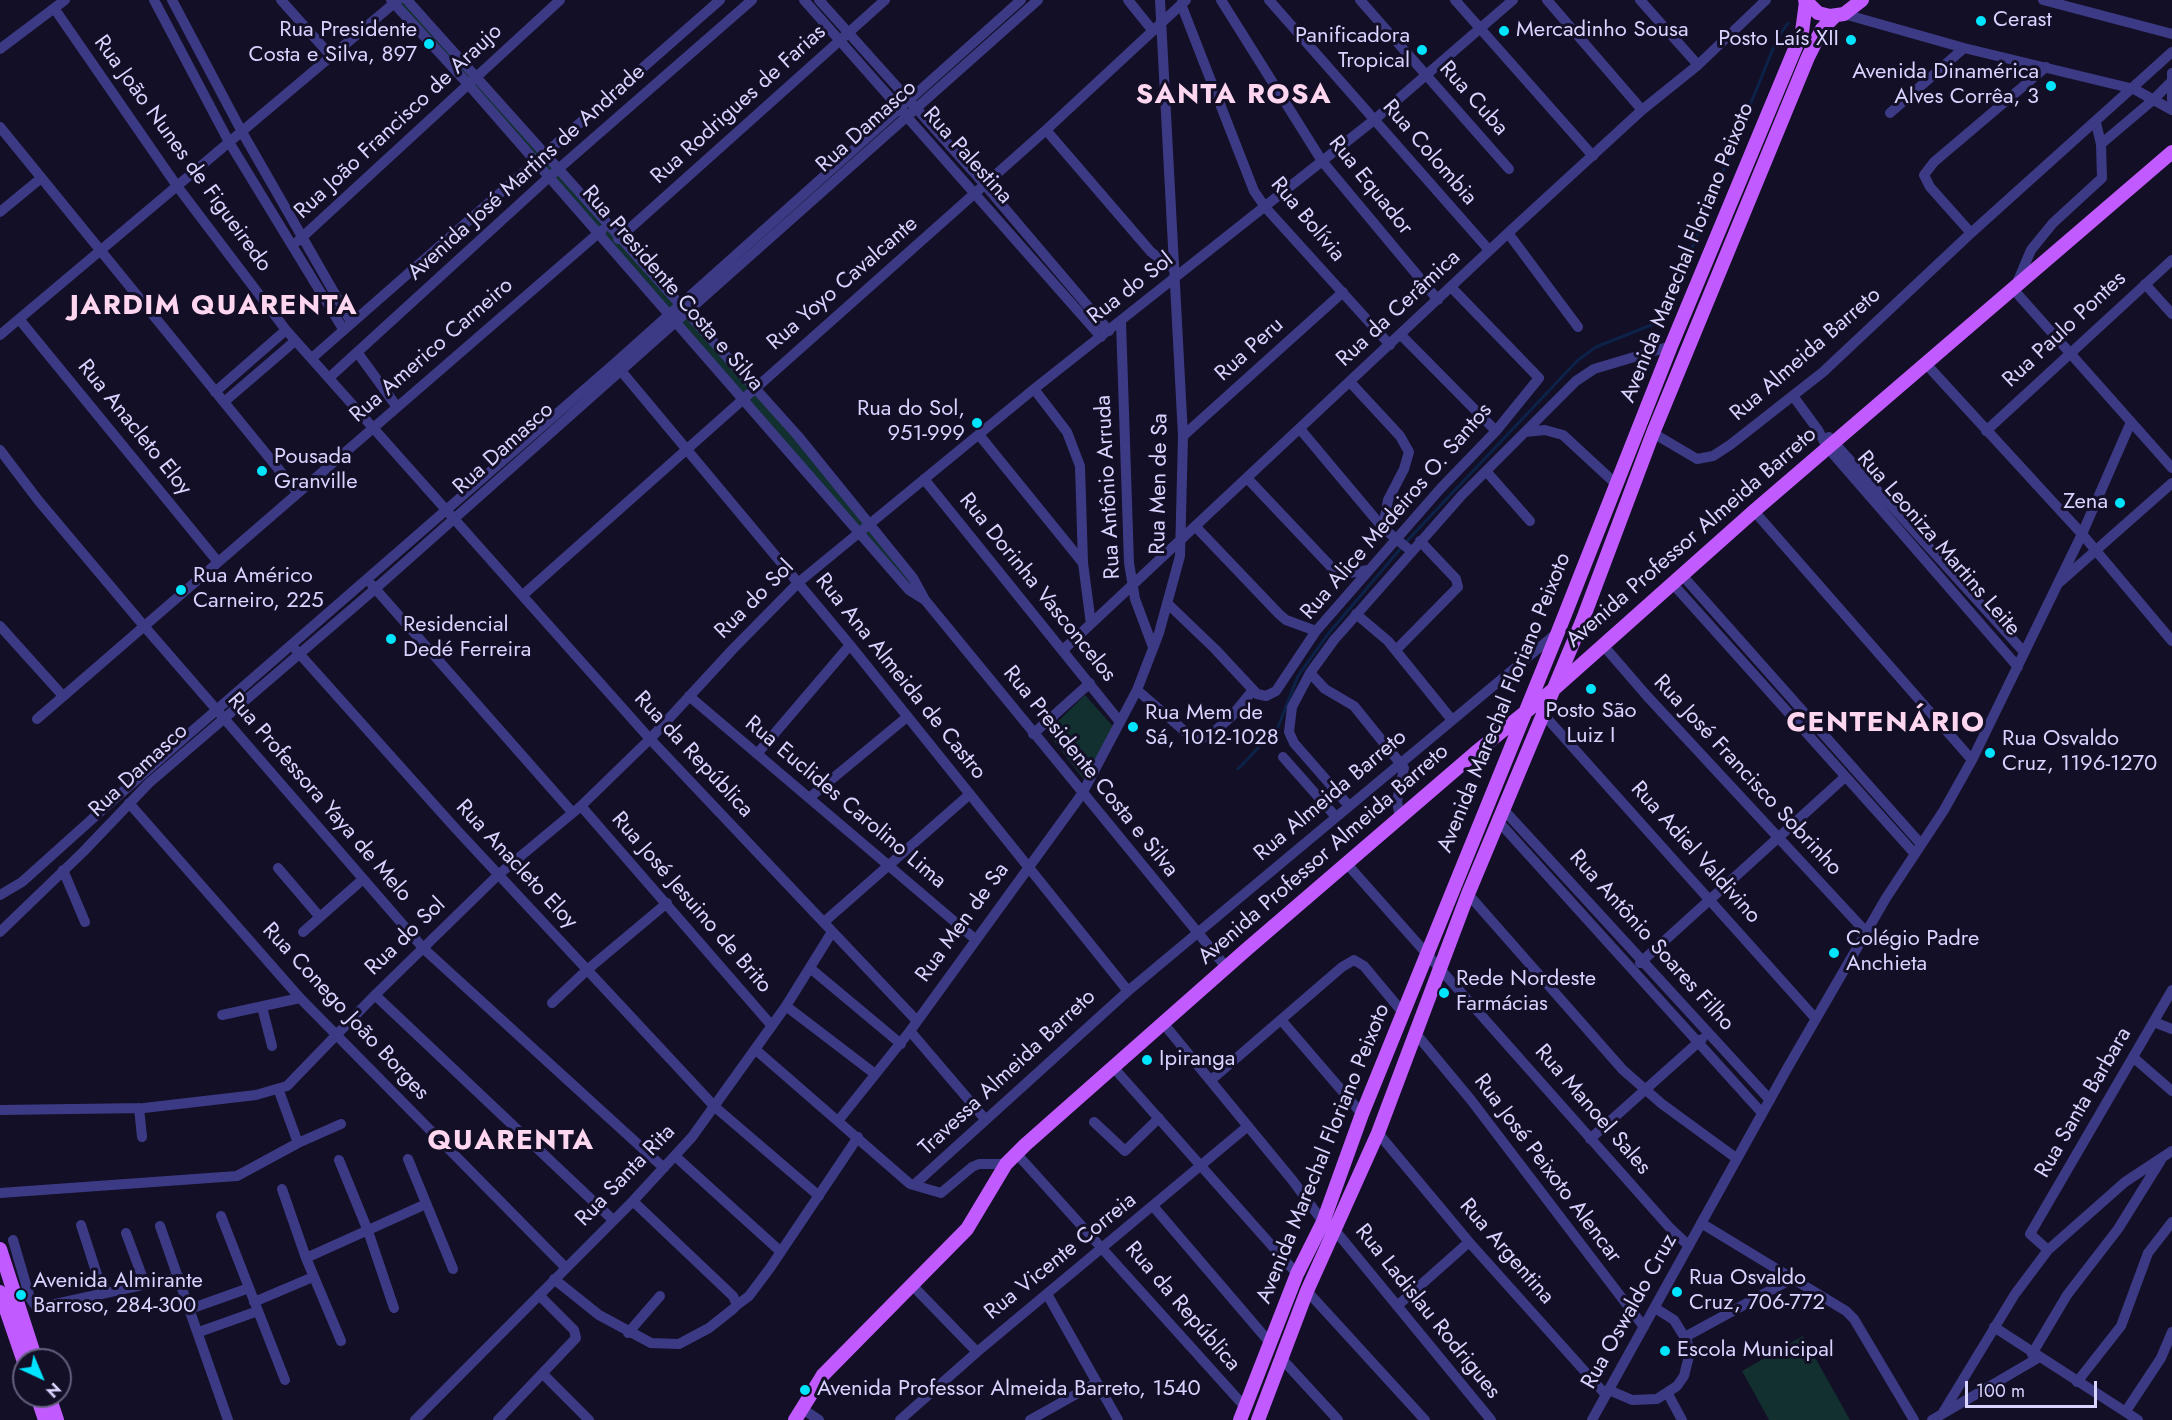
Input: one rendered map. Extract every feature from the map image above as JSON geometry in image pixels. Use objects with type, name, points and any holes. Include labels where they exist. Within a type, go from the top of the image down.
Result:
[{"type":"main road","name":"Avenida Marechal Floriano Peixoto","points":[[1240,1420],[1297,1274],[1328,1225],[1378,1133],[1417,1035],[1468,894],[1544,715],[1653,433],[1814,43],[1822,29],[1862,0]]},
{"type":"main road","name":"Avenida Marechal Floriano Peixoto","points":[[1258,1420],[1307,1290],[1362,1114],[1558,632],[1671,346],[1802,32],[1805,1]]},
{"type":"main road","points":[[1805,1],[1818,13],[1839,15]]},
{"type":"main road","name":"Avenida Professor Almeida Barreto","points":[[798,1414],[823,1375],[967,1229],[1006,1164],[1016,1153],[1226,967],[1524,711],[1554,689],[1602,644],[1831,444],[1927,365],[2172,152]]},
{"type":"main road","points":[[0,1249],[32,1348]]},
{"type":"main road","points":[[0,1292],[19,1348]]},
{"type":"street","points":[[0,49],[65,0]]},
{"type":"street","points":[[154,0],[229,142],[291,248],[347,326]]},
{"type":"street","points":[[172,0],[242,132],[302,238],[347,326]]},
{"type":"street","points":[[281,0],[331,56]]},
{"type":"street","name":"Rua Presidente Costa e Silva","points":[[406,0],[472,80],[534,163],[912,594],[925,600]]},
{"type":"street","name":"Rua João Francisco de Araujo","points":[[291,248],[560,0]]},
{"type":"street","points":[[312,358],[720,0]]},
{"type":"street","name":"Avenida José Martins de Andrade","points":[[330,377],[548,178],[752,0]]},
{"type":"street","name":"Rua Palestina","points":[[804,0],[975,194],[1105,334]]},
{"type":"street","name":"Rua Palestina","points":[[819,0],[985,185],[1105,334]]},
{"type":"street","name":"Rua Rodrigues de Farias","points":[[618,239],[885,0]]},
{"type":"street","name":"Rua Damasco","points":[[0,896],[22,882],[367,580],[451,514],[683,310],[898,108],[1021,0]]},
{"type":"street","name":"Rua Damasco","points":[[683,310],[907,117],[1038,0]]},
{"type":"street","points":[[1128,0],[1157,27]]},
{"type":"street","name":"Rua Men de Sa","points":[[838,1121],[901,1044],[1082,794],[1137,690],[1167,603],[1180,556],[1183,436],[1157,27],[1160,0]]},
{"type":"street","name":"Rua Equador","points":[[1221,0],[1322,161],[1438,300]]},
{"type":"street","name":"Rua Colombia","points":[[1269,0],[1489,250]]},
{"type":"street","name":"Rua Cuba","points":[[1360,0],[1509,169]]},
{"type":"street","points":[[1455,0],[1593,156]]},
{"type":"street","name":"Rua do Sol","points":[[279,1090],[292,1082],[375,995],[498,875],[577,809],[650,739],[799,582],[980,436],[1034,389],[1121,322],[1174,274],[1265,207],[1374,120],[1513,0]]},
{"type":"street","points":[[1547,0],[1642,110]]},
{"type":"street","name":"Rua da Cerâmica","points":[[1063,650],[1489,250],[1642,110],[1698,65],[1766,0]]},
{"type":"street","points":[[0,335],[394,1]]},
{"type":"street","name":"Rua Presidente Costa e Silva","points":[[394,1],[559,169],[618,239],[754,388],[870,523],[913,578],[925,600],[1226,967]]},
{"type":"street","points":[[1644,1],[1698,65]]},
{"type":"street","points":[[2048,1],[2172,34]]},
{"type":"street","name":"Rua Yoyo Cavalcante","points":[[523,595],[975,194],[1183,2]]},
{"type":"street","name":"Rua Bolívia","points":[[1183,2],[1248,178],[1265,207],[1390,345]]},
{"type":"street","name":"Rua João Nunes de Figueiredo","points":[[54,8],[177,186],[286,330],[451,514]]},
{"type":"street","points":[[1839,15],[2134,89],[2172,110]]},
{"type":"street","points":[[1890,113],[1964,48]]},
{"type":"street","name":"Rua Almeida Barreto","points":[[1653,433],[1691,457],[1705,459],[1730,445],[1793,396],[1971,233],[2134,89],[2172,52]]},
{"type":"street","points":[[1971,233],[1925,180],[1927,170],[2046,67]]},
{"type":"street","points":[[2171,79],[2172,100]]},
{"type":"street","points":[[2101,144],[2154,100],[2171,79]]},
{"type":"street","points":[[2096,123],[2101,144],[2102,178],[2053,223],[2031,250],[2014,290],[2172,468]]},
{"type":"street","points":[[0,127],[40,179],[298,493]]},
{"type":"street","points":[[1046,130],[1151,252],[1174,274]]},
{"type":"street","points":[[0,212],[40,179]]},
{"type":"street","name":"Rua Americo Carneiro","points":[[37,718],[607,226]]},
{"type":"street","points":[[1508,233],[1578,327]]},
{"type":"street","name":"Rua Paulo Pontes","points":[[1986,431],[2172,260]]},
{"type":"street","points":[[2145,284],[2172,314]]},
{"type":"street","name":"Rua Alice Medeiros O. Santos","points":[[1349,806],[1294,743],[1289,728],[1299,691],[1403,545],[1539,378],[1452,287]]},
{"type":"street","name":"Rua Peru","points":[[1183,436],[1342,292]]},
{"type":"street","name":"Rua Anacleto Eloy","points":[[19,319],[218,562]]},
{"type":"street","name":"Rua Antônio Arruda","points":[[1121,322],[1132,585],[1153,647]]},
{"type":"street","points":[[215,392],[286,330]]},
{"type":"street","points":[[1401,335],[1496,431]]},
{"type":"street","points":[[224,402],[295,341]]},
{"type":"street","name":"Rua Alice Medeiros O. Santos","points":[[1137,690],[1196,741],[1219,728],[1257,693],[1271,695],[1282,685],[1316,631],[1368,570],[1403,545],[1420,541],[1576,381],[1594,369],[1671,346]]},
{"type":"street","points":[[357,352],[397,407]]},
{"type":"street","points":[[1927,365],[2082,534],[2172,641]]},
{"type":"street","name":"Rua Ana Almeida de Castro","points":[[618,367],[799,582],[1128,990]]},
{"type":"street","points":[[1350,382],[1400,436],[1409,452],[1404,469],[1388,500],[1383,528]]},
{"type":"street","points":[[1034,389],[1067,432],[1075,448],[1082,491],[1083,563],[1091,624]]},
{"type":"street","points":[[1793,396],[1831,444]]},
{"type":"street","name":"Rua Oswaldo Cruz","points":[[1593,1420],[1736,1158],[1866,932],[1920,843],[1944,810],[1972,760],[2082,534],[2131,422]]},
{"type":"street","points":[[1300,429],[1383,528],[1403,545]]},
{"type":"street","points":[[1525,432],[1545,430],[1563,435],[1616,484]]},
{"type":"street","points":[[980,436],[1083,563]]},
{"type":"street","name":"Rua Leoniza Martins Leite","points":[[1831,444],[2024,652]]},
{"type":"street","name":"Rua Leoniza Martins Leite","points":[[1831,444],[2018,667]]},
{"type":"street","name":"Rua Professora Yaya de Melo","points":[[0,450],[38,500],[144,626],[423,949],[663,1168]]},
{"type":"street","points":[[1486,471],[1530,521]]},
{"type":"street","points":[[1247,478],[1335,571],[1343,574],[1368,570]]},
{"type":"street","name":"Rua Dorinha Vasconcelos","points":[[924,479],[1120,722]]},
{"type":"street","points":[[2056,586],[2172,483]]},
{"type":"street","points":[[1754,511],[1972,760]]},
{"type":"street","name":"Rua Damasco","points":[[0,932],[129,803],[375,589],[451,514]]},
{"type":"street","name":"Rua da República","points":[[451,514],[650,739],[917,1021]]},
{"type":"street","points":[[1195,526],[1279,614],[1286,620],[1316,631]]},
{"type":"street","points":[[1396,650],[1456,590],[1456,579],[1420,541]]},
{"type":"street","points":[[1677,579],[1845,777],[1915,854]]},
{"type":"street","points":[[1677,579],[1920,843]]},
{"type":"street","name":"Rua José Jesuino de Brito","points":[[367,580],[577,809],[668,903],[771,1026]]},
{"type":"street","points":[[1167,603],[1257,693]]},
{"type":"street","points":[[1356,614],[1380,632],[1452,720]]},
{"type":"street","points":[[0,626],[63,696]]},
{"type":"street","name":"Rua Almeida Barreto","points":[[1128,990],[1558,632]]},
{"type":"street","name":"Rua José Francisco Sobrinho","points":[[1602,644],[1866,932]]},
{"type":"street","name":"Rua Anacleto Eloy","points":[[292,645],[498,875],[715,1107],[819,1196]]},
{"type":"street","points":[[757,754],[850,645]]},
{"type":"street","points":[[1310,673],[1325,689],[1354,706],[1404,768],[1397,801],[1400,819]]},
{"type":"street","points":[[1033,734],[1090,683]]},
{"type":"street","name":"Rua Euclides Carolino Lima","points":[[689,696],[975,939]]},
{"type":"street","name":"Rua Adiel Valdivino","points":[[1544,715],[1816,1019]]},
{"type":"street","points":[[809,798],[907,717]]},
{"type":"street","points":[[1283,757],[1336,817]]},
{"type":"street","points":[[1633,969],[1845,777]]},
{"type":"street","points":[[824,922],[970,794]]},
{"type":"street","name":"Rua Conego João Borges","points":[[129,803],[300,998],[565,1267]]},
{"type":"street","name":"Rua Antônio Soares Filho","points":[[1501,815],[1643,960],[1770,1100]]},
{"type":"street","name":"Rua Antônio Soares Filho","points":[[1501,815],[1633,969],[1762,1113]]},
{"type":"street","name":"Rua Manoel Sales","points":[[1347,864],[1670,1228],[1689,1245]]},
{"type":"street","points":[[278,868],[319,915]]},
{"type":"street","points":[[63,870],[84,922]]},
{"type":"street","points":[[303,932],[319,915],[362,880]]},
{"type":"street","points":[[1468,894],[1623,1070],[1645,1090],[1736,1158]]},
{"type":"street","points":[[552,1004],[587,970],[668,903]]},
{"type":"street","name":"Rua Santa Rita","points":[[415,1420],[675,1156],[715,1107],[756,1050],[832,932]]},
{"type":"street","points":[[1211,1080],[1342,967],[1354,960],[1364,966],[1404,1014]]},
{"type":"street","points":[[810,968],[901,1044]]},
{"type":"street","name":"Travessa Almeida Barreto","points":[[915,1184],[1128,990]]},
{"type":"street","name":"Rua Santa Barbara","points":[[2048,1250],[2030,1234],[2172,990]]},
{"type":"street","points":[[375,995],[612,1219]]},
{"type":"street","points":[[222,1015],[300,998]]},
{"type":"street","points":[[786,1006],[875,1074]]},
{"type":"street","points":[[262,1007],[272,1046]]},
{"type":"street","points":[[1282,1021],[1362,1114]]},
{"type":"street","points":[[2154,1022],[2172,1029]]},
{"type":"street","name":"Rua Ladislau Rodrigues","points":[[1163,1023],[1491,1420]]},
{"type":"street","points":[[910,1031],[985,1119]]},
{"type":"street","points":[[1590,1138],[1709,1033]]},
{"type":"street","name":"Rua José Peixoto Alencar","points":[[1417,1035],[1471,1100],[1644,1327]]},
{"type":"street","points":[[756,1050],[858,1137],[905,1181],[942,1192],[972,1167],[979,1164],[1006,1164]]},
{"type":"street","points":[[2134,1058],[2172,1091]]},
{"type":"street","points":[[1113,1067],[1297,1274]]},
{"type":"street","points":[[0,1110],[139,1108],[279,1090],[298,1143]]},
{"type":"street","points":[[139,1108],[142,1137]]},
{"type":"street","points":[[1094,1122],[1125,1151],[1159,1118]]},
{"type":"street","points":[[0,1192],[237,1176],[298,1143],[341,1124]]},
{"type":"street","name":"Rua Vicente Correia","points":[[900,1420],[977,1352],[1248,1126]]},
{"type":"street","name":"Rua Argentina","points":[[1378,1133],[1469,1242],[1608,1392]]},
{"type":"street","points":[[554,1279],[599,1315],[628,1333],[651,1343],[679,1344],[709,1328],[749,1296],[858,1137]]},
{"type":"street","name":"Rua da República","points":[[1016,1153],[1245,1407]]},
{"type":"street","points":[[1937,1417],[2015,1294],[2048,1250],[2125,1182],[2168,1154]]},
{"type":"street","points":[[1937,1417],[2035,1356],[2067,1295],[2118,1229],[2168,1154]]},
{"type":"street","points":[[675,1156],[781,1252]]},
{"type":"street","points":[[408,1159],[453,1269]]},
{"type":"street","points":[[339,1160],[368,1231],[394,1308]]},
{"type":"street","points":[[282,1189],[313,1277],[341,1341]]},
{"type":"street","points":[[633,1201],[733,1296],[735,1307]]},
{"type":"street","points":[[306,1258],[426,1204]]},
{"type":"street","points":[[1153,1206],[1271,1344]]},
{"type":"street","points":[[221,1216],[285,1380]]},
{"type":"street","points":[[2077,1382],[2121,1326],[2148,1253],[2172,1222]]},
{"type":"street","points":[[1701,1223],[1793,1278],[1854,1319],[1914,1420]]},
{"type":"street","points":[[81,1226],[104,1293]]},
{"type":"street","points":[[160,1226],[228,1420]]},
{"type":"street","points":[[126,1233],[145,1284]]},
{"type":"street","points":[[13,1240],[35,1307],[49,1307],[179,1276]]},
{"type":"street","points":[[1397,1306],[1469,1242]]},
{"type":"street","points":[[199,1332],[256,1307],[313,1277]]},
{"type":"street","points":[[1685,1337],[1793,1278]]},
{"type":"street","points":[[912,1285],[977,1352]]},
{"type":"street","points":[[190,1309],[249,1288]]},
{"type":"street","points":[[1307,1290],[1425,1420]]},
{"type":"street","points":[[498,1420],[572,1344],[576,1334],[539,1294]]},
{"type":"street","points":[[1047,1294],[1118,1420]]},
{"type":"street","points":[[628,1333],[660,1296]]},
{"type":"street","points":[[1608,1392],[1632,1400],[1645,1401],[1668,1394],[1677,1386],[1689,1364],[1690,1352],[1685,1337],[1674,1320],[1655,1308]]},
{"type":"street","points":[[1994,1327],[2035,1356],[2138,1420]]},
{"type":"street","points":[[2126,1411],[2161,1358],[2172,1332]]},
{"type":"street","points":[[1282,1359],[1338,1420]]},
{"type":"street","points":[[543,1374],[589,1420]]},
{"type":"street","points":[[1030,1420],[1096,1383]]},
{"type":"street","points":[[1668,1394],[1682,1420]]},
{"type":"street","points":[[798,1414],[819,1420]]},
{"type":"green space","points":[[394,0],[403,0],[750,387],[865,522],[922,597]]},
{"type":"green space","points":[[1085,695],[1118,732],[1088,785],[1047,732]]},
{"type":"green space","points":[[1803,1336],[1850,1420],[1769,1420],[1742,1371]]},
{"type":"waterway","points":[[1405,543],[1578,360],[1596,347],[1659,322],[1667,309],[1777,39],[1788,23]]},
{"type":"waterway","points":[[1238,769],[1278,727],[1298,676],[1328,634],[1401,548]]},
{"type":"place","name":"Cerast","points":[[1981,21]]},
{"type":"place","name":"Mercadinho Sousa","points":[[1504,31]]},
{"type":"place","name":"Posto Laís XII","points":[[1851,40]]},
{"type":"place","name":"Rua Presidente Costa e Silva, 897","points":[[429,44]]},
{"type":"place","name":"Panificadora Tropical","points":[[1422,50]]},
{"type":"place","name":"Avenida Dinamérica Alves Corrêa, 3","points":[[2051,86]]},
{"type":"place","name":"Rua do Sol, 951-999","points":[[977,423]]},
{"type":"place","name":"Pousada Granville","points":[[262,471]]},
{"type":"place","name":"Zena","points":[[2120,503]]},
{"type":"place","name":"Rua Américo Carneiro, 225","points":[[181,590]]},
{"type":"place","name":"Residencial Dedé Ferreira","points":[[391,639]]},
{"type":"place","name":"Posto São Luiz I","points":[[1591,689]]},
{"type":"place","name":"Rua Mem de Sá, 1012-1028","points":[[1133,727]]},
{"type":"place","name":"Rua Osvaldo Cruz, 1196-1270","points":[[1990,753]]},
{"type":"place","name":"Colégio Padre Anchieta","points":[[1834,953]]},
{"type":"place","name":"Rede Nordeste Farmácias","points":[[1444,993]]},
{"type":"place","name":"Ipiranga","points":[[1147,1060]]},
{"type":"place","name":"Rua Osvaldo Cruz, 706-772","points":[[1677,1292]]},
{"type":"place","name":"Avenida Almirante Barroso, 284-300","points":[[21,1295]]},
{"type":"place","name":"Escola Municipal","points":[[1665,1351]]},
{"type":"place","name":"Avenida Professor Almeida Barreto, 1540","points":[[805,1390]]},
{"type":"district","name":"SANTA ROSA","points":[[1234,96]]},
{"type":"district","name":"JARDIM QUARENTA","points":[[214,307]]},
{"type":"district","name":"CENTENÁRIO","points":[[1886,724]]},
{"type":"district","name":"QUARENTA","points":[[511,1142]]}]
